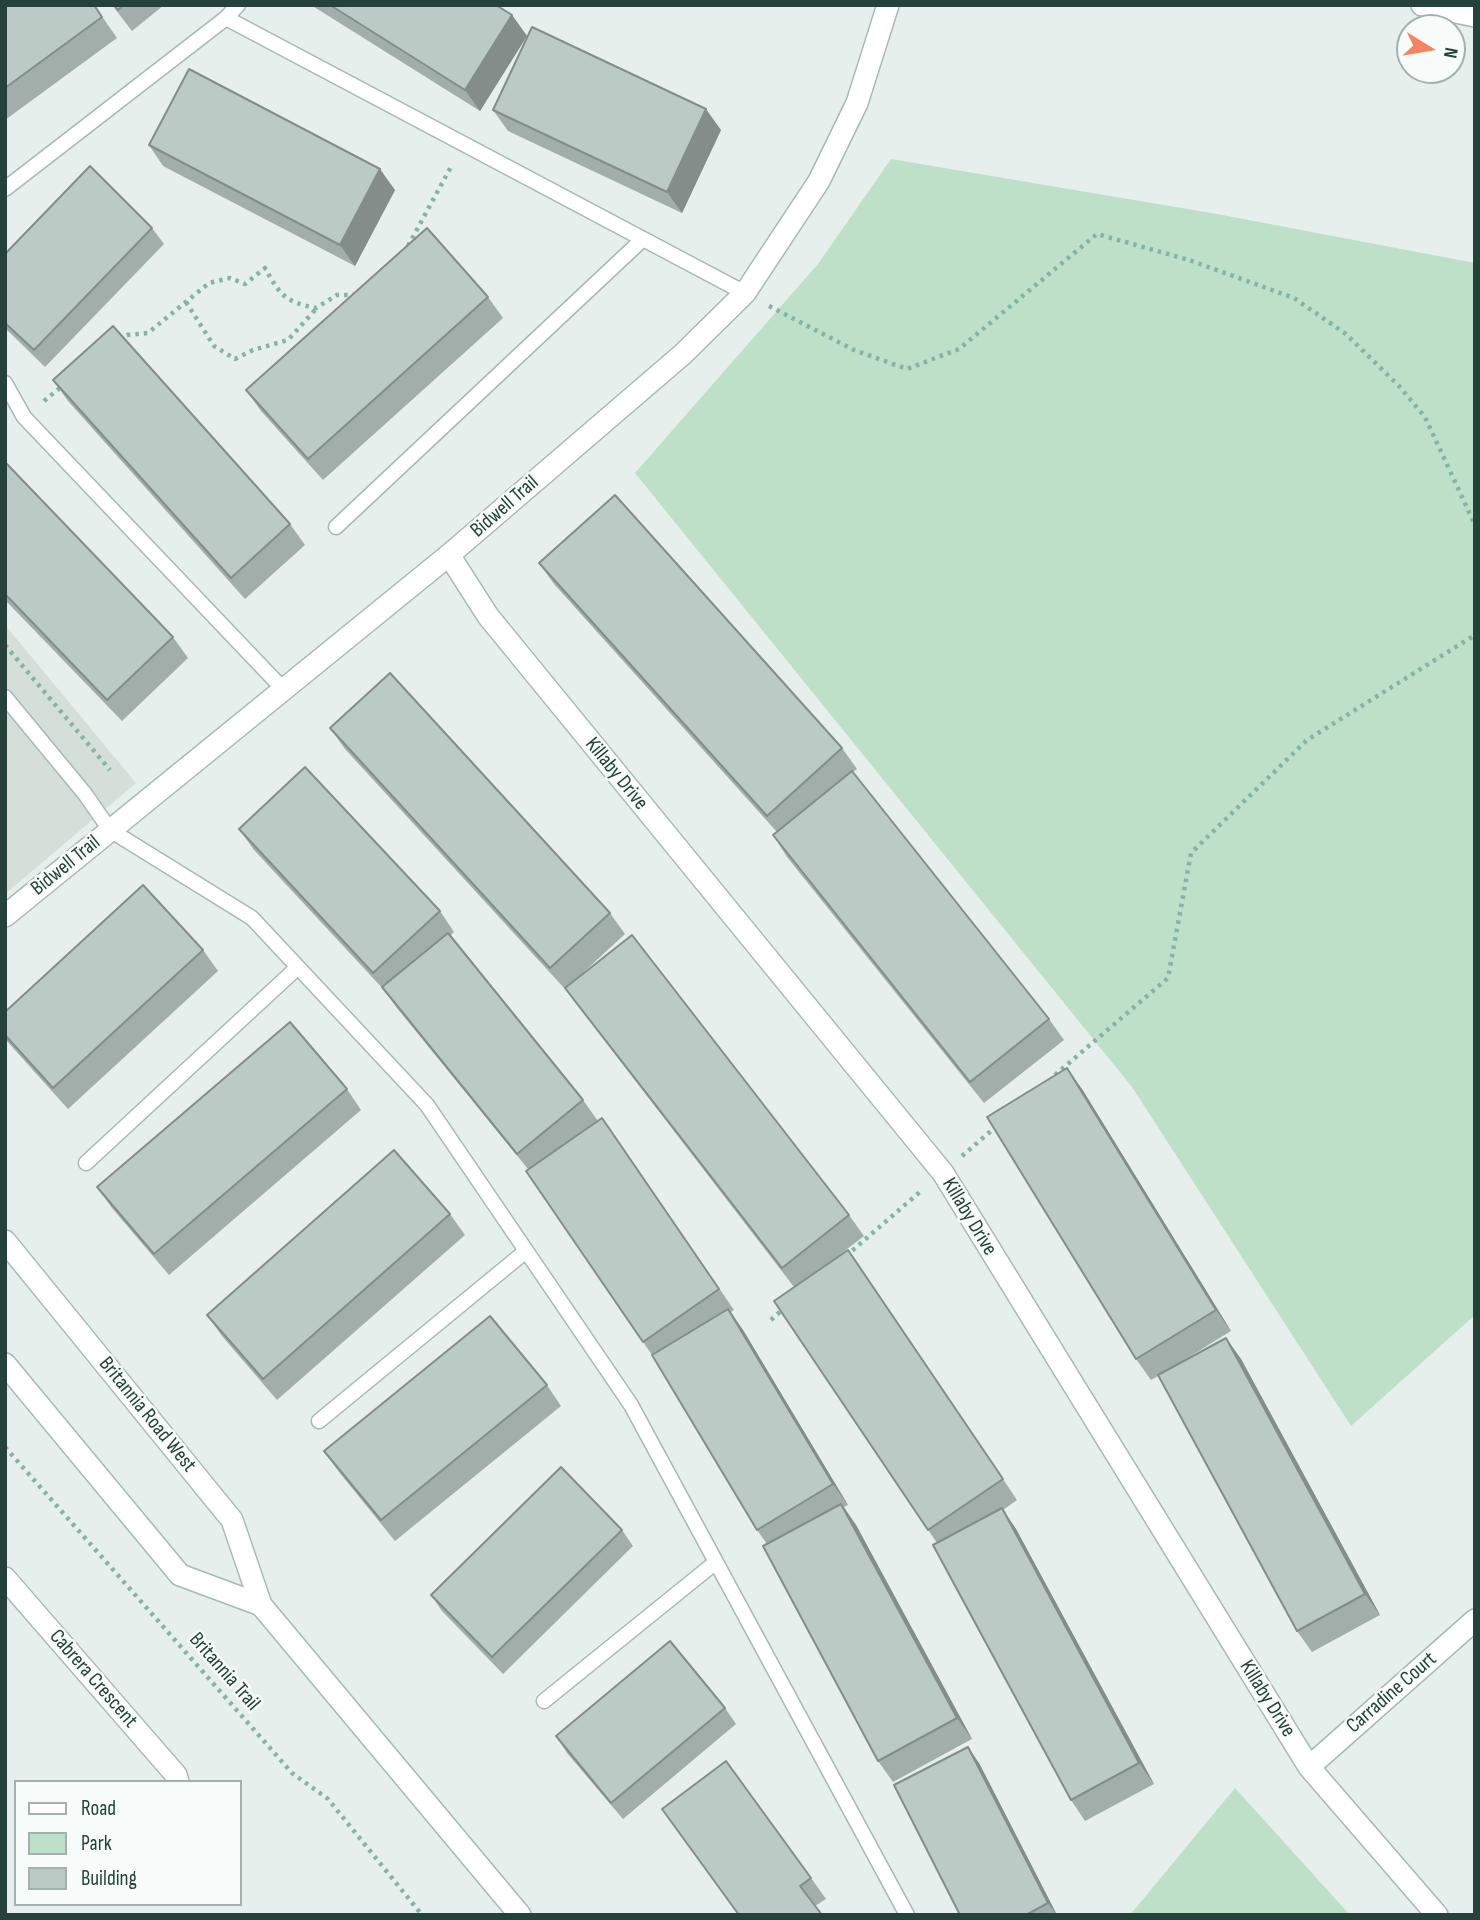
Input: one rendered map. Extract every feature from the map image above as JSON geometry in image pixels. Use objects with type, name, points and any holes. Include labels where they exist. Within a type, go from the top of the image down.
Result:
[{"type":"street","name":"Bidwell Trail","points":[[5,916],[449,555],[683,354],[745,293],[819,181],[858,103],[888,5]]},
{"type":"street","points":[[1423,5],[1475,16]]},
{"type":"street","name":"Killaby Drive","points":[[449,555],[488,616],[943,1173],[1309,1766],[1437,1915]]},
{"type":"street","name":"Britannia Road West","points":[[5,1241],[232,1520],[261,1605],[520,1915]]},
{"type":"street","name":"Britannia Road West","points":[[5,1364],[180,1575],[261,1605]]},
{"type":"street","name":"Cabrera Crescent","points":[[5,1578],[176,1775],[177,1780]]},
{"type":"street","name":"Carradine Court","points":[[1309,1766],[1475,1620]]},
{"type":"lane","points":[[5,189],[226,18],[239,5]]},
{"type":"lane","points":[[226,18],[745,293]]},
{"type":"lane","points":[[336,527],[643,239]]},
{"type":"lane","points":[[5,383],[24,417],[284,690]]},
{"type":"lane","points":[[5,696],[85,793],[110,830],[252,918],[427,1105],[631,1405],[907,1915]]},
{"type":"lane","points":[[86,1163],[298,967]]},
{"type":"lane","points":[[319,1421],[526,1251]]},
{"type":"lane","points":[[544,1701],[716,1562]]},
{"type":"path","points":[[402,254],[463,143]]},
{"type":"path","points":[[745,293],[854,351],[907,369],[959,349],[1097,234],[1189,260],[1294,298],[1346,334],[1399,386],[1425,417],[1475,525]]},
{"type":"path","points":[[117,343],[127,335],[148,333],[209,283],[230,278],[244,284],[265,268],[280,294],[301,305],[316,308]]},
{"type":"path","points":[[186,302],[214,346],[235,359],[253,349],[288,340],[316,308],[337,295],[359,295]]},
{"type":"path","points":[[24,417],[65,384]]},
{"type":"path","points":[[1048,1082],[1168,978],[1191,853],[1307,740],[1475,635]]},
{"type":"path","points":[[5,645],[110,770]]},
{"type":"path","points":[[841,1259],[1006,1118]]},
{"type":"path","points":[[771,1320],[791,1303]]},
{"type":"path","name":"Britannia Trail","points":[[5,1447],[292,1773],[328,1799],[422,1915]]},
{"type":"shaded area","points":[[5,625],[136,783],[5,894]]},
{"type":"green space","points":[[891,159],[1217,214],[1475,263],[1475,1315],[1351,1426],[1132,1087],[635,473],[818,264]]},
{"type":"green space","points":[[1235,1788],[1350,1915],[1130,1915]]},
{"type":"building","points":[[5,5],[94,5],[102,17],[5,88]]},
{"type":"building","points":[[330,5],[496,5],[512,15],[465,90]]},
{"type":"building","points":[[532,27],[706,109],[667,192],[493,110]]},
{"type":"building","points":[[189,69],[380,169],[340,245],[149,145]]},
{"type":"building","points":[[90,166],[152,228],[34,350],[5,323],[5,254]]},
{"type":"building","points":[[427,228],[488,297],[308,459],[246,390]]},
{"type":"building","points":[[113,326],[290,524],[231,578],[53,380]]},
{"type":"building","points":[[5,462],[173,637],[107,700],[5,594]]},
{"type":"building","points":[[615,495],[842,748],[767,816],[539,563]]},
{"type":"building","points":[[390,673],[610,913],[550,968],[330,728]]},
{"type":"building","points":[[305,767],[440,911],[373,973],[239,829]]},
{"type":"building","points":[[852,771],[1049,1019],[970,1082],[773,835]]},
{"type":"building","points":[[143,885],[203,950],[53,1088],[5,1035],[5,1012]]},
{"type":"building","points":[[448,933],[583,1100],[517,1154],[382,987]]},
{"type":"building","points":[[632,935],[849,1215],[782,1268],[565,988]]},
{"type":"building","points":[[290,1022],[347,1089],[154,1254],[97,1187]]},
{"type":"building","points":[[1067,1068],[1216,1310],[1136,1359],[987,1117]]},
{"type":"building","points":[[602,1118],[719,1289],[643,1342],[526,1171]]},
{"type":"building","points":[[394,1150],[450,1214],[263,1379],[207,1315]]},
{"type":"building","points":[[848,1250],[1003,1479],[928,1530],[774,1301]]},
{"type":"building","points":[[728,1309],[833,1484],[757,1530],[652,1355]]},
{"type":"building","points":[[490,1316],[547,1385],[381,1520],[324,1451]]},
{"type":"building","points":[[1226,1338],[1365,1594],[1297,1631],[1158,1375]]},
{"type":"building","points":[[561,1467],[622,1530],[492,1657],[431,1595]]},
{"type":"building","points":[[841,1504],[957,1718],[878,1761],[763,1546]]},
{"type":"building","points":[[1002,1508],[1139,1763],[1071,1800],[933,1545]]},
{"type":"building","points":[[670,1641],[725,1708],[611,1803],[556,1736]]},
{"type":"building","points":[[968,1747],[1048,1903],[1026,1915],[960,1915],[894,1785]]},
{"type":"building","points":[[726,1761],[811,1878],[800,1886],[822,1915],[739,1915],[662,1809]]}]
